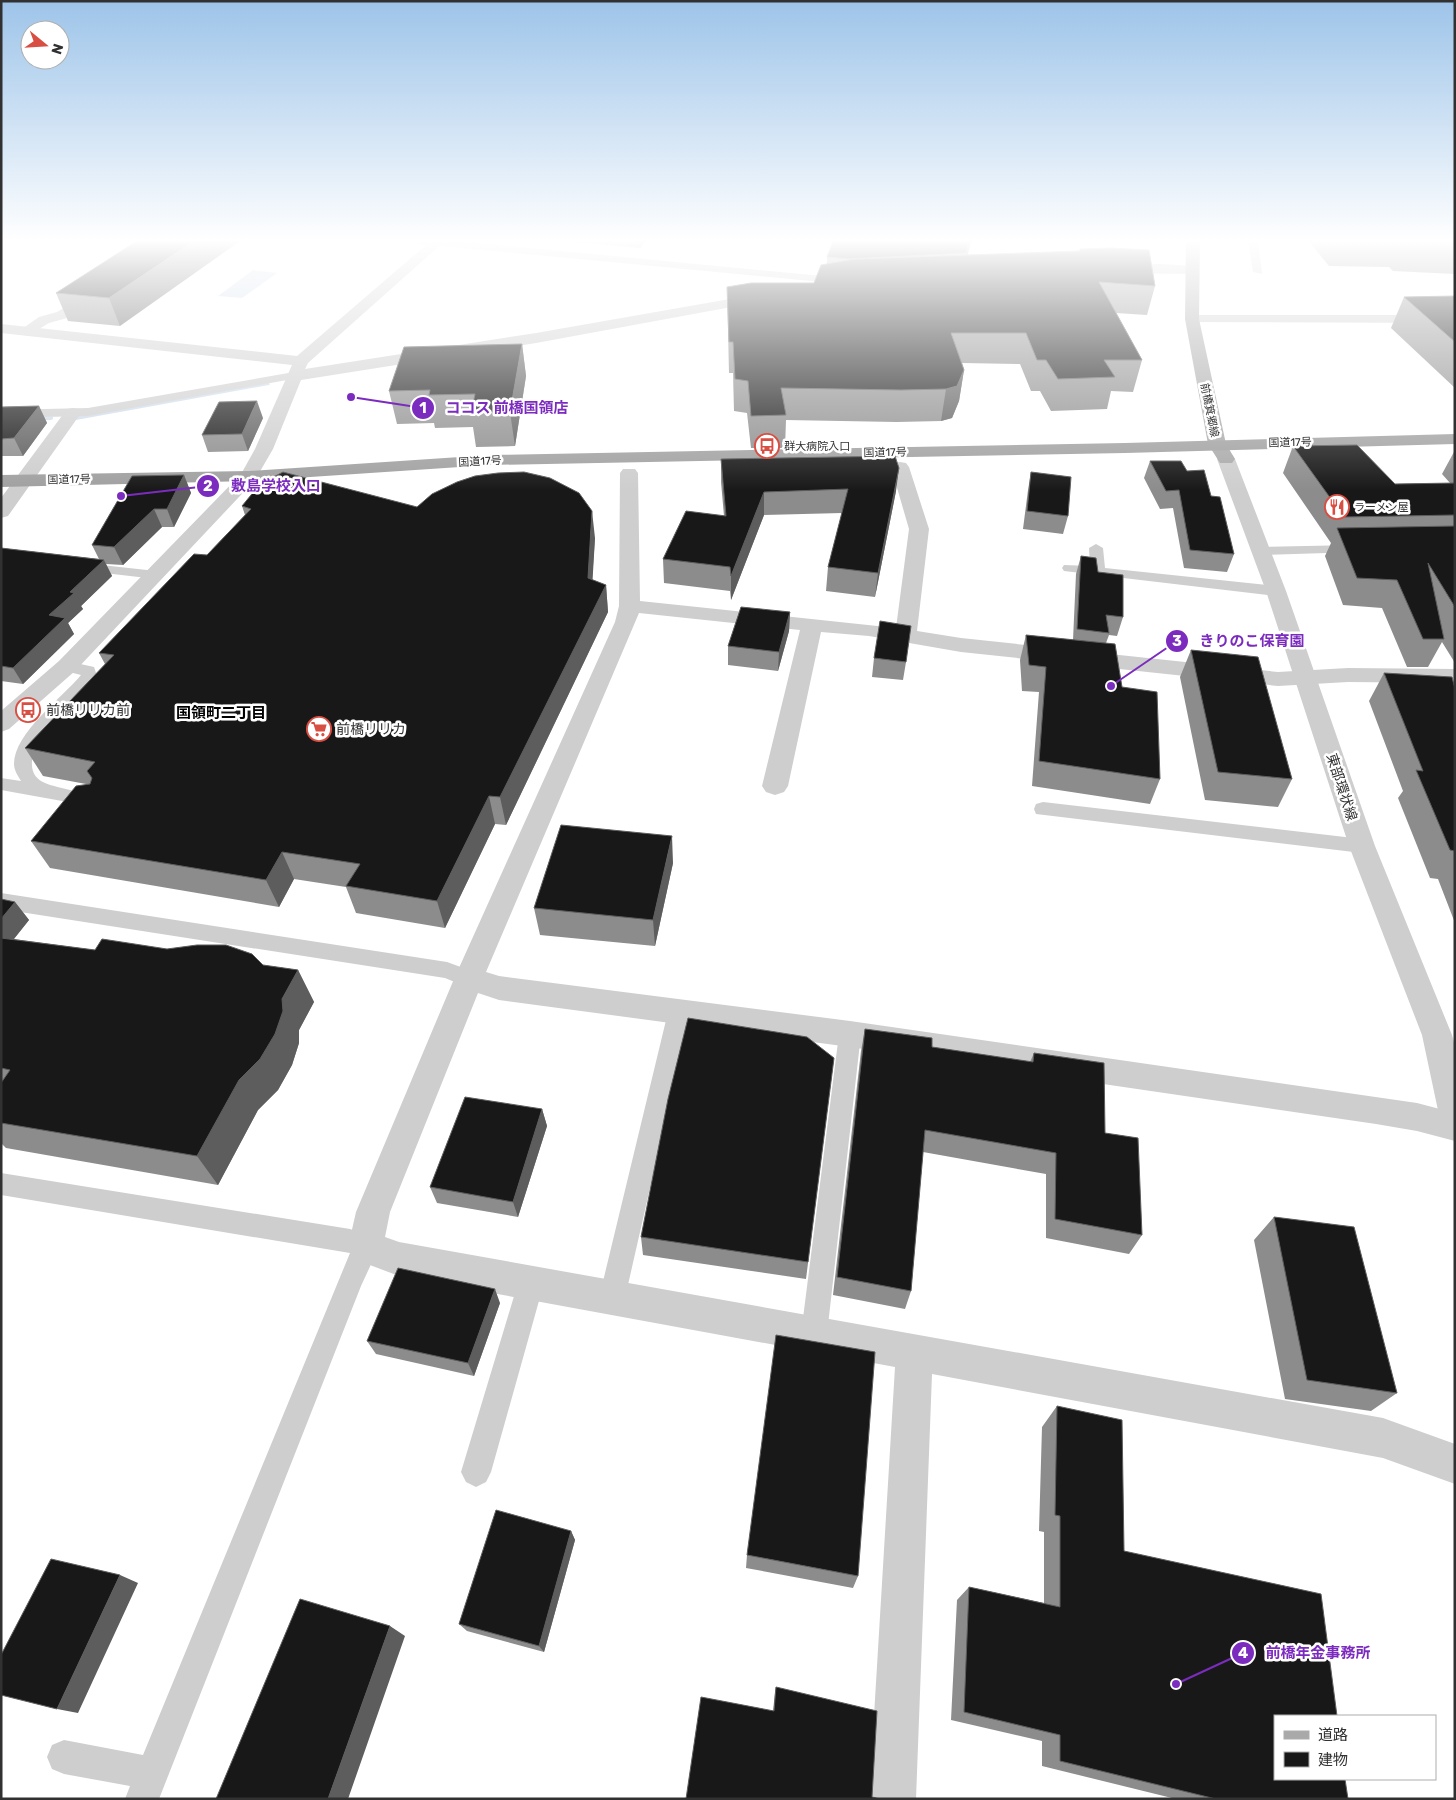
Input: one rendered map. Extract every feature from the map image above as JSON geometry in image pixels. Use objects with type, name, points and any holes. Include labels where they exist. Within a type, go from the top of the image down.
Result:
[{"type":"highway","name":"国道17号","points":[[286,474],[495,476],[900,467],[1455,439]]},
{"type":"highway","name":"国道17号","points":[[1,481],[249,476],[490,460],[1115,448],[1222,452],[1455,454]]},
{"type":"main road","name":"前橋箕郷線","points":[[1193,323],[1222,452]]},
{"type":"street","points":[[27,331],[39,323]]},
{"type":"street","points":[[5,715],[67,666],[249,476],[264,449],[298,369],[349,323]]},
{"type":"street","points":[[1,328],[298,369],[536,338],[620,323]]},
{"type":"street","points":[[1,512],[73,413]]},
{"type":"street","name":"東部環状線","points":[[1222,452],[1276,591],[1362,846],[1446,1037],[1455,1115]]},
{"type":"street","points":[[900,467],[919,529],[906,636]]},
{"type":"street","points":[[630,473],[630,606],[469,979],[373,1212],[366,1247],[399,1259],[1383,1438],[1455,1464]]},
{"type":"street","points":[[630,606],[812,624],[961,645],[1278,679],[1348,675],[1455,676]]},
{"type":"street","points":[[775,786],[812,624]]},
{"type":"street","points":[[469,979],[499,988],[850,1034],[1376,1110],[1417,1117],[1455,1127]]},
{"type":"street","points":[[892,1799],[914,1354]]},
{"type":"lane","points":[[1,414],[73,413],[104,410],[298,369]]},
{"type":"lane","points":[[1096,548],[1098,570]]},
{"type":"lane","points":[[1261,551],[1368,549]]},
{"type":"lane","points":[[67,565],[156,575]]},
{"type":"lane","points":[[1069,568],[1276,591]]},
{"type":"lane","points":[[39,790],[26,776],[22,764],[27,748],[89,676],[88,670],[67,666]]},
{"type":"lane","points":[[1,784],[67,795],[83,803],[98,806]]},
{"type":"lane","points":[[1044,809],[1362,846]]},
{"type":"lane","points":[[1,901],[447,970],[469,979]]},
{"type":"lane","points":[[612,1298],[679,1012]]},
{"type":"lane","points":[[814,1334],[850,1034]]},
{"type":"lane","points":[[1,1184],[350,1241],[366,1247],[350,1280],[147,1786],[64,1757]]},
{"type":"lane","points":[[476,1472],[531,1283]]},
{"type":"building","points":[[728,323],[1122,323],[1142,360],[1104,360],[1115,377],[1058,379],[1046,360],[1037,360],[1026,333],[951,333],[964,370],[957,386],[946,389],[901,390],[781,388],[786,415],[751,416],[748,381],[735,379],[733,342],[729,342]]},
{"type":"building","points":[[1433,323],[1455,323],[1455,342]]},
{"type":"building","points":[[522,344],[510,412],[471,413],[475,394],[429,395],[430,390],[389,391],[404,347]]},
{"type":"building","points":[[257,401],[242,434],[202,435],[219,402]]},
{"type":"building","points":[[39,406],[14,438],[1,439],[1,407]]},
{"type":"building","points":[[1357,445],[1395,484],[1455,483],[1455,515],[1344,517],[1293,446]]},
{"type":"building","points":[[895,456],[899,468],[878,573],[828,567],[848,489],[764,492],[731,576],[730,567],[663,559],[686,511],[726,516],[721,459]]},
{"type":"building","points":[[1150,461],[1181,461],[1187,471],[1204,470],[1211,496],[1220,497],[1234,554],[1190,550],[1179,490],[1166,491]]},
{"type":"building","name":"前橋リリカ","points":[[283,472],[417,507],[432,494],[475,476],[524,472],[550,478],[579,493],[592,511],[588,578],[606,585],[500,797],[489,796],[437,901],[346,886],[360,864],[282,852],[266,880],[31,841],[76,786],[90,784],[92,778],[87,771],[95,762],[25,748],[114,655],[99,653],[194,554],[207,555],[251,509],[242,506],[260,484]]},
{"type":"building","points":[[1031,472],[1071,477],[1068,516],[1027,511]]},
{"type":"building","points":[[184,475],[167,509],[154,509],[114,547],[92,545],[132,476]]},
{"type":"building","points":[[1455,526],[1455,607],[1428,563],[1444,639],[1423,639],[1397,580],[1357,578],[1337,528]]},
{"type":"building","points":[[1,548],[104,560],[70,592],[74,593],[49,615],[65,618],[13,668],[1,666]]},
{"type":"building","points":[[1081,556],[1096,558],[1098,572],[1123,575],[1123,617],[1106,615],[1109,633],[1077,629]]},
{"type":"building","points":[[741,607],[790,612],[779,652],[728,646]]},
{"type":"building","points":[[880,621],[911,626],[906,662],[874,658]]},
{"type":"building","points":[[1026,635],[1115,644],[1122,687],[1157,692],[1160,779],[1039,761],[1046,667],[1029,665]]},
{"type":"building","points":[[1191,650],[1258,657],[1292,779],[1218,772]]},
{"type":"building","points":[[1384,673],[1452,677],[1455,689],[1455,851],[1450,850],[1416,770],[1423,771]]},
{"type":"building","points":[[561,825],[672,836],[653,920],[534,908]]},
{"type":"building","points":[[1,899],[15,902],[1,919]]},
{"type":"building","points":[[1,938],[95,950],[102,939],[167,949],[197,945],[226,945],[252,954],[263,965],[298,970],[282,999],[283,1011],[275,1034],[260,1059],[239,1080],[197,1156],[1,1123],[1,1083],[10,1070],[1,1068]]},
{"type":"building","points":[[688,1018],[807,1037],[834,1058],[808,1262],[641,1237],[668,1099]]},
{"type":"building","points":[[865,1029],[932,1038],[932,1047],[1033,1062],[1034,1053],[1104,1063],[1105,1133],[1138,1138],[1142,1235],[1055,1219],[1056,1153],[925,1130],[911,1291],[837,1277]]},
{"type":"building","points":[[465,1097],[542,1109],[513,1202],[430,1187]]},
{"type":"building","points":[[1274,1217],[1354,1227],[1397,1393],[1307,1380]]},
{"type":"building","points":[[398,1268],[495,1289],[468,1363],[367,1341]]},
{"type":"building","points":[[776,1335],[875,1352],[858,1576],[747,1555]]},
{"type":"building","points":[[1057,1406],[1122,1420],[1124,1551],[1321,1594],[1337,1715],[1274,1715],[1274,1780],[1345,1780],[1348,1799],[1216,1799],[1060,1761],[1060,1735],[964,1712],[969,1587],[1060,1607],[1060,1516],[1055,1515]]},
{"type":"building","points":[[496,1510],[571,1531],[539,1646],[459,1624]]},
{"type":"building","points":[[51,1559],[120,1575],[57,1709],[1,1695],[1,1655]]},
{"type":"building","points":[[300,1599],[390,1626],[328,1799],[216,1799]]},
{"type":"building","points":[[776,1687],[877,1711],[872,1797],[880,1799],[686,1799],[701,1697],[774,1711]]},
{"type":"waterway","points":[[76,418],[267,384]]},
{"type":"waterway","points":[[1,420],[51,418]]},
{"type":"place","name":"ココス 前橋国領店","points":[[351,397]]},
{"type":"place","name":"群大病院入口","points":[[767,446]]},
{"type":"place","name":"敷島学校入口","points":[[121,496]]},
{"type":"place","name":"ラーメン屋","points":[[1337,507]]},
{"type":"place","name":"きりのこ保育園","points":[[1111,686]]},
{"type":"place","name":"前橋リリカ前","points":[[28,710]]},
{"type":"place","name":"前橋リリカ","points":[[319,729]]},
{"type":"place","name":"前橋年金事務所","points":[[1176,1684]]},
{"type":"district","name":"国領町二丁目","points":[[221,713]]}]
